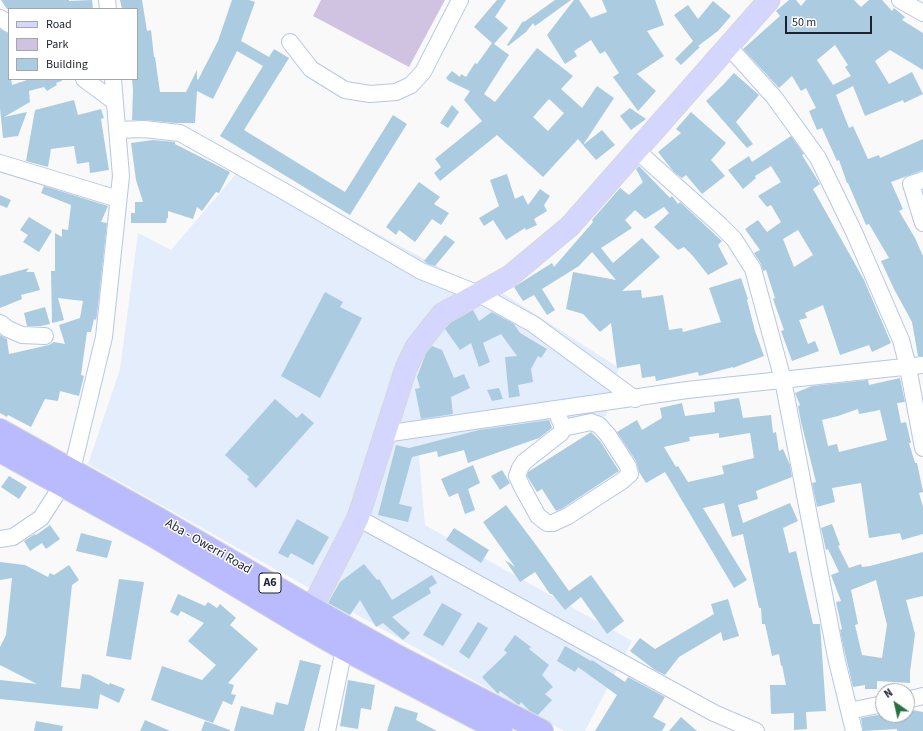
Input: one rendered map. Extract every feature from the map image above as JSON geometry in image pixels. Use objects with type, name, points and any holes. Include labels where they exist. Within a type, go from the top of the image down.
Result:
[{"type":"highway","name":"Aba - Owerri Road","points":[[0,430],[67,478],[152,535],[307,617],[399,657],[542,731]]},
{"type":"highway","name":"Aba - Owerri Road","points":[[0,451],[67,478]]},
{"type":"highway","name":"Aba - Owerri Road","points":[[307,617],[344,649],[501,731]]},
{"type":"main road","points":[[307,617],[358,518],[406,368],[416,347],[442,314],[510,276],[570,226],[769,0]]},
{"type":"street","points":[[290,42],[311,69],[345,90],[370,94],[396,92],[412,85],[423,72],[460,0]]},
{"type":"street","points":[[900,0],[923,13]]},
{"type":"street","points":[[728,46],[774,97],[818,158],[864,253],[901,340],[916,366],[923,448]]},
{"type":"street","points":[[85,80],[115,102]]},
{"type":"street","points":[[0,539],[13,537],[41,518],[67,478],[104,337],[121,176],[113,80]]},
{"type":"street","points":[[117,130],[144,129],[180,133],[421,271],[479,294],[533,324],[635,399]]},
{"type":"street","points":[[637,151],[734,239],[753,269],[783,380],[836,657],[849,711],[852,731]]},
{"type":"street","points":[[0,163],[118,199]]},
{"type":"street","points":[[923,180],[911,184],[923,223]]},
{"type":"street","points":[[0,323],[8,329],[22,335],[45,336]]},
{"type":"street","points":[[384,434],[635,399],[687,390],[916,366]]},
{"type":"street","points":[[556,410],[563,428],[561,433],[524,462],[520,468],[518,476],[522,487],[538,516],[547,523],[553,523],[568,516],[622,481],[630,474],[628,466],[608,435],[598,425],[591,422],[563,428]]},
{"type":"street","points":[[358,518],[714,713],[756,731]]},
{"type":"street","points":[[327,731],[344,649]]},
{"type":"street","points":[[849,711],[875,706]]},
{"type":"shaded area","points":[[247,161],[454,275],[504,294],[619,368],[606,416],[418,445],[425,525],[632,641],[585,731],[564,731],[88,464],[120,369],[138,233],[171,250]]},
{"type":"green space","points":[[321,0],[445,0],[409,67],[313,16]]},
{"type":"building","points":[[1,0],[92,0],[93,8],[8,8],[7,9]]},
{"type":"building","points":[[120,0],[142,0],[147,31],[151,30],[160,92],[186,92],[197,70],[198,80],[218,41],[232,0],[249,0],[255,2],[241,41],[269,57],[274,49],[289,58],[244,130],[345,192],[393,115],[407,124],[350,215],[220,136],[263,66],[237,51],[213,99],[197,91],[195,123],[132,120],[132,80],[138,80],[138,8],[122,8]]},
{"type":"building","points":[[497,0],[506,0],[495,17],[508,28],[494,44],[509,55],[484,94],[495,102],[537,48],[573,76],[561,89],[582,108],[597,86],[614,98],[583,145],[578,139],[543,177],[497,135],[440,181],[434,173],[441,167],[435,159],[482,121],[464,100],[470,91],[449,81],[446,78],[452,71],[460,77],[461,74],[466,77],[475,63],[477,64],[492,43],[474,27]],"holes":[[[549,99],[564,113],[548,131],[533,117]]]},
{"type":"building","points":[[555,0],[571,0],[535,26],[533,23],[526,32],[508,46],[507,45],[523,21],[524,22]]},
{"type":"building","points":[[574,0],[579,0],[591,18],[607,12],[602,0],[655,0],[664,25],[647,31],[664,56],[637,74],[656,91],[638,111],[613,77],[619,73],[605,51],[600,54],[591,40],[574,51],[577,56],[565,64],[547,35]]},
{"type":"building","points":[[789,0],[796,0],[801,6],[806,0],[854,0],[861,7],[869,0],[882,0],[892,11],[894,8],[905,17],[902,20],[923,33],[923,70],[890,50],[875,61],[889,84],[912,72],[923,94],[904,103],[903,100],[865,116],[853,86],[836,95],[849,128],[853,126],[868,159],[879,155],[880,158],[923,139],[923,170],[891,182],[903,209],[899,211],[915,238],[923,256],[923,356],[918,356],[912,322],[881,261],[889,258],[869,224],[866,225],[847,183],[839,160],[837,161],[822,128],[817,130],[809,111],[816,108],[806,88],[801,91],[792,76],[779,88],[743,49],[780,16],[776,11]],"holes":[[[835,45],[848,65],[845,67],[851,76],[833,85],[817,60]]]},
{"type":"building","points":[[713,1],[731,16],[718,31],[698,46],[700,47],[681,65],[675,59],[693,41],[674,15],[688,5],[698,19]]},
{"type":"building","points":[[0,29],[8,33],[8,80],[11,80],[12,85],[27,80],[62,81],[56,83],[57,85],[47,91],[44,87],[29,91],[30,102],[4,117],[27,112],[18,136],[3,138],[0,108]]},
{"type":"building","points":[[734,73],[759,95],[736,122],[753,144],[747,148],[706,101]]},
{"type":"building","points":[[74,100],[78,115],[101,109],[104,118],[101,119],[109,170],[90,173],[89,162],[77,164],[74,146],[51,149],[48,167],[26,161],[35,110]]},
{"type":"building","points":[[452,105],[459,112],[448,128],[440,123]]},
{"type":"building","points":[[630,108],[646,119],[631,130],[620,116]]},
{"type":"building","points":[[691,112],[726,143],[711,160],[725,176],[702,194],[686,175],[682,178],[674,172],[658,152],[681,133],[676,129]]},
{"type":"building","points":[[602,130],[615,145],[596,160],[583,145]]},
{"type":"building","points":[[791,136],[804,154],[802,155],[820,184],[813,189],[864,280],[891,343],[872,352],[869,345],[840,355],[823,305],[805,313],[807,318],[799,320],[808,344],[815,341],[819,351],[792,361],[781,331],[784,330],[773,299],[775,298],[766,270],[763,271],[761,264],[754,253],[760,250],[745,229],[758,220],[767,232],[781,222],[771,205],[767,207],[758,196],[781,182],[771,166],[755,176],[756,178],[743,189],[728,170],[749,156],[752,162]],"holes":[[[798,230],[813,255],[794,267],[783,239]]]},
{"type":"building","points":[[153,140],[175,142],[175,144],[230,172],[219,193],[216,192],[202,211],[197,207],[193,219],[168,211],[166,223],[131,223],[131,213],[135,213],[135,202],[143,202],[136,180],[131,143]]},
{"type":"building","points":[[639,166],[670,198],[672,196],[678,204],[680,202],[722,241],[718,245],[728,264],[708,275],[684,247],[678,250],[654,227],[669,213],[664,207],[645,219],[635,210],[625,220],[632,228],[601,248],[613,263],[642,238],[660,257],[622,291],[641,290],[642,298],[663,295],[669,330],[682,328],[683,332],[721,322],[709,288],[741,278],[748,299],[755,331],[764,356],[733,368],[699,376],[698,372],[656,381],[655,376],[642,378],[640,364],[617,368],[611,323],[600,332],[583,314],[566,309],[573,272],[616,280],[592,252],[579,266],[542,289],[555,310],[547,315],[534,295],[523,301],[514,287],[552,263],[554,267],[620,188],[629,195],[643,182],[636,169]]},
{"type":"building","points":[[507,174],[515,199],[523,195],[528,205],[540,189],[550,196],[544,205],[547,211],[534,219],[537,225],[526,230],[525,228],[506,240],[493,220],[484,226],[479,218],[499,206],[490,180]]},
{"type":"building","points":[[419,182],[440,197],[434,204],[449,213],[441,225],[432,219],[415,242],[399,230],[396,235],[386,227]]},
{"type":"building","points":[[44,186],[108,206],[101,222],[107,223],[97,315],[96,320],[94,319],[91,332],[87,332],[81,375],[84,376],[79,396],[60,391],[58,401],[45,399],[31,427],[8,415],[7,417],[0,413],[0,335],[7,339],[9,354],[49,345],[54,342],[65,344],[59,325],[80,318],[83,301],[58,298],[64,320],[52,323],[51,271],[55,271],[55,233],[62,237],[62,229],[68,230],[71,205],[41,193]]},
{"type":"building","points":[[0,195],[11,200],[7,208],[0,205]]},
{"type":"building","points":[[29,217],[52,231],[39,252],[23,242],[28,235],[20,230]]},
{"type":"building","points":[[445,235],[455,242],[435,266],[428,264],[424,261]]},
{"type":"building","points":[[29,268],[26,272],[34,272],[40,290],[21,295],[22,299],[0,308],[0,276]]},
{"type":"building","points":[[325,292],[343,302],[340,307],[362,318],[320,398],[281,376]]},
{"type":"building","points":[[45,307],[50,324],[41,326],[27,326],[24,313]]},
{"type":"building","points":[[473,310],[479,321],[492,312],[514,324],[520,333],[547,349],[541,358],[538,356],[531,369],[533,382],[518,385],[520,396],[509,398],[505,357],[517,356],[501,334],[483,343],[490,362],[479,367],[471,343],[460,350],[445,329],[450,323]]},
{"type":"building","points":[[432,346],[442,350],[454,378],[464,374],[470,388],[451,397],[453,414],[421,419],[415,389],[420,388],[417,377],[426,353]]},
{"type":"building","points":[[900,378],[905,402],[897,403],[901,423],[906,422],[911,443],[909,443],[915,463],[917,463],[923,491],[919,493],[923,507],[923,534],[902,540],[900,533],[869,538],[861,483],[832,488],[835,502],[817,507],[812,483],[816,482],[801,422],[798,406],[800,405],[795,393],[812,386],[868,380],[869,385]],"holes":[[[858,409],[859,414],[880,410],[887,440],[839,452],[837,444],[828,446],[822,420]]]},
{"type":"building","points":[[499,388],[503,399],[492,401],[487,390]]},
{"type":"building","points":[[739,398],[743,418],[771,415],[773,433],[776,432],[779,451],[783,449],[790,465],[792,477],[756,491],[758,499],[738,505],[743,523],[790,503],[798,521],[783,528],[789,553],[796,551],[813,624],[820,624],[826,711],[806,712],[807,729],[794,730],[794,713],[771,714],[770,685],[786,685],[782,665],[781,666],[779,654],[772,656],[765,624],[762,624],[761,608],[759,608],[743,534],[732,537],[724,503],[703,508],[747,580],[734,588],[665,472],[646,483],[639,472],[636,461],[617,432],[637,420],[642,430],[662,418],[660,408],[682,403],[685,416],[715,412],[714,402]],"holes":[[[719,433],[719,438],[750,433],[754,458],[722,466],[724,474],[688,482],[678,466],[676,467],[664,447],[690,441],[689,437]]]},
{"type":"building","points":[[275,399],[297,418],[302,413],[314,423],[256,488],[247,479],[249,477],[225,455]]},
{"type":"building","points":[[549,420],[552,428],[539,438],[468,463],[464,450],[438,457],[437,451],[412,457],[399,504],[412,507],[408,522],[378,515],[396,445],[409,448],[479,430]]},
{"type":"building","points":[[591,432],[600,441],[619,471],[563,508],[556,511],[542,489],[537,492],[527,476],[528,472]]},
{"type":"building","points":[[473,465],[480,483],[468,489],[475,510],[465,514],[458,493],[449,497],[441,479]]},
{"type":"building","points":[[502,470],[510,483],[500,490],[491,476]]},
{"type":"building","points":[[9,476],[27,487],[19,499],[1,487]]},
{"type":"building","points":[[506,505],[569,591],[591,575],[624,621],[607,634],[581,597],[565,610],[552,594],[550,594],[535,572],[520,582],[505,560],[515,567],[483,522]]},
{"type":"building","points":[[297,519],[329,537],[313,565],[291,553],[288,558],[278,553]]},
{"type":"building","points":[[832,524],[840,545],[838,546],[849,568],[861,564],[862,567],[870,566],[923,552],[923,596],[906,600],[915,634],[910,683],[877,681],[877,683],[875,683],[875,689],[865,689],[865,685],[853,687],[840,630],[842,629],[836,602],[841,601],[831,575],[839,572],[828,549],[826,550],[821,528]],"holes":[[[876,580],[887,625],[882,658],[862,655],[855,625],[858,624],[851,590]]]},
{"type":"building","points":[[50,525],[60,539],[46,549],[42,543],[30,551],[24,541]]},
{"type":"building","points":[[454,528],[489,550],[481,563],[446,540]]},
{"type":"building","points":[[81,533],[112,541],[107,558],[76,551]]},
{"type":"building","points":[[0,562],[25,565],[48,577],[50,573],[54,575],[69,565],[79,580],[72,585],[61,687],[80,689],[82,674],[90,675],[109,685],[110,683],[125,689],[119,703],[100,694],[98,709],[0,699],[0,680],[37,684],[0,665],[0,647],[6,635],[12,578],[0,580]]},
{"type":"building","points":[[364,564],[377,580],[379,579],[392,600],[432,575],[437,583],[429,588],[431,593],[392,617],[410,633],[403,640],[383,623],[376,627],[360,600],[350,615],[328,603],[340,582]]},
{"type":"building","points":[[119,579],[144,582],[131,660],[106,656]]},
{"type":"building","points":[[178,594],[205,606],[208,602],[217,608],[220,604],[236,618],[230,625],[258,649],[228,683],[234,685],[231,694],[236,695],[232,705],[223,701],[213,723],[151,700],[162,666],[202,680],[216,665],[188,641],[204,623],[181,611],[178,616],[170,612]]},
{"type":"building","points":[[728,599],[739,636],[723,641],[721,632],[679,657],[665,675],[655,670],[630,651],[640,638],[655,649],[714,614],[711,604]]},
{"type":"building","points":[[442,603],[462,614],[443,646],[423,635]]},
{"type":"building","points":[[478,622],[488,628],[469,659],[459,652]]},
{"type":"building","points":[[515,635],[531,647],[529,649],[549,665],[542,675],[553,687],[545,694],[552,700],[538,715],[530,711],[521,702],[519,705],[500,691],[498,694],[482,677],[507,653],[504,650]]},
{"type":"building","points":[[565,646],[591,661],[592,660],[625,682],[628,677],[665,697],[653,717],[666,724],[662,731],[595,731],[617,695],[578,667],[575,672],[557,661]]},
{"type":"building","points":[[300,660],[321,665],[304,731],[234,731],[241,706],[273,715],[276,702],[288,705]]},
{"type":"building","points":[[348,680],[375,685],[371,710],[361,708],[358,729],[340,726]]},
{"type":"building","points":[[395,706],[418,713],[416,720],[437,731],[387,731]]},
{"type":"building","points":[[915,710],[923,712],[923,731],[897,731],[897,729],[863,731],[861,718],[875,715],[875,723],[915,723]]},
{"type":"building","points":[[681,717],[697,731],[669,731]]},
{"type":"building","points":[[145,720],[170,731],[140,731]]},
{"type":"building","points":[[36,721],[63,726],[62,731],[34,731]]},
{"type":"building","points":[[205,721],[230,730],[230,731],[201,731]]}]
